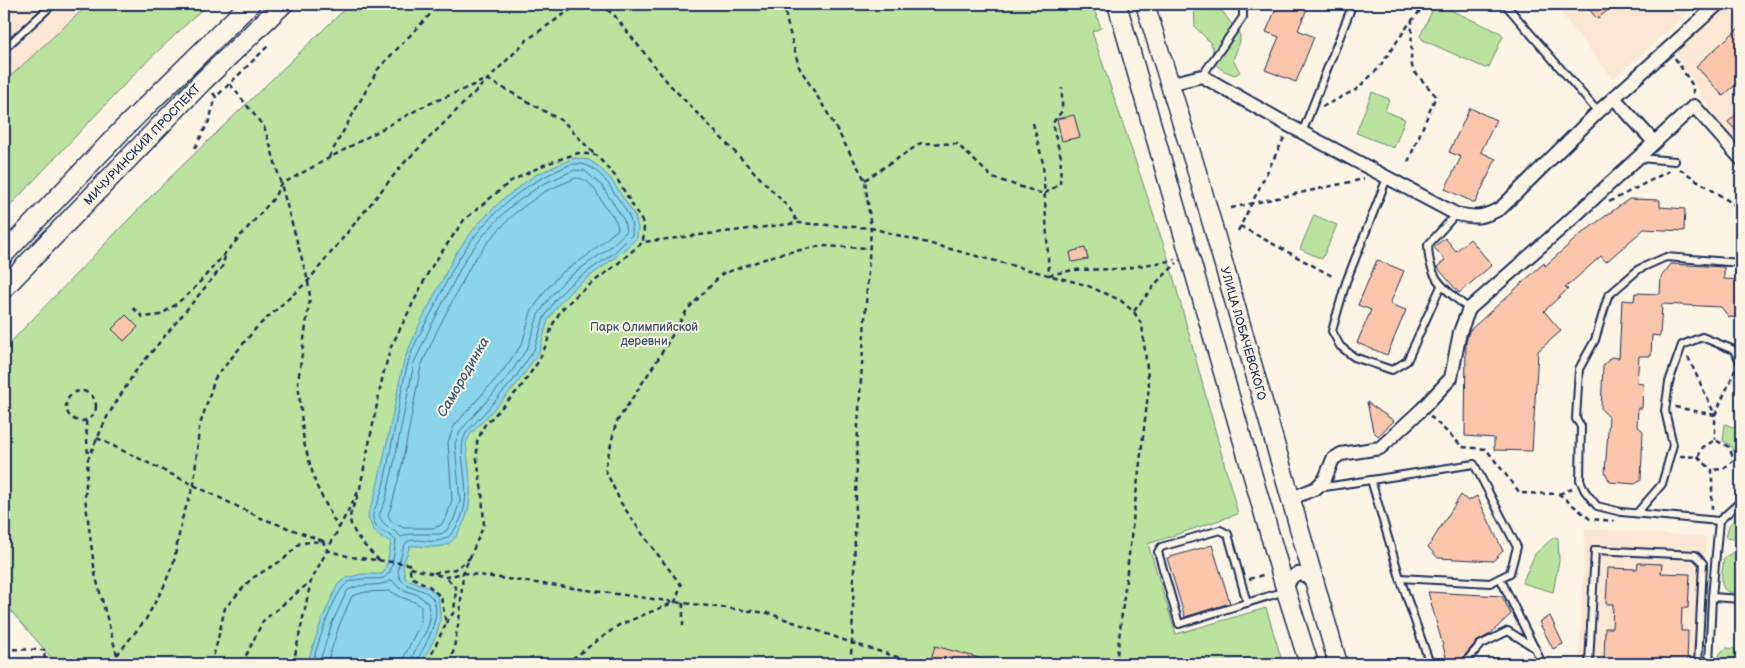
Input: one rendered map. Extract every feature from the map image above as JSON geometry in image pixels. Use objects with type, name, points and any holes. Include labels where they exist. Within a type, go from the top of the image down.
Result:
[{"type":"main road","name":"МИЧУРИНСКИЙ ПРОСПЕКТ","points":[[4,254],[122,130],[250,4]]},
{"type":"main road","name":"МИЧУРИНСКИЙ ПРОСПЕКТ","points":[[4,288],[202,82],[283,4]]},
{"type":"main road","points":[[1117,4],[1286,591],[1309,664]]},
{"type":"main road","name":"УЛИЦА ЛОБАЧЕВСКОГО","points":[[1145,4],[1201,185],[1338,664]]},
{"type":"street","points":[[1169,84],[1202,76],[1302,133],[1456,214],[1471,217],[1486,216],[1501,208],[1598,112],[1718,4]]},
{"type":"street","points":[[1614,98],[1654,142]]},
{"type":"street","points":[[1290,499],[1316,488],[1326,479],[1332,459],[1341,454],[1380,448],[1422,408],[1450,378],[1460,332],[1469,309],[1566,224],[1694,106],[1741,159]]},
{"type":"street","points":[[1286,591],[1292,577],[1297,574],[1303,574],[1314,582]]},
{"type":"lane","points":[[4,49],[54,4]]},
{"type":"lane","points":[[1202,76],[1243,17],[1244,4]]},
{"type":"lane","points":[[1302,133],[1312,112],[1352,4]]},
{"type":"lane","points":[[1505,4],[1598,112]]},
{"type":"lane","points":[[1637,158],[1675,161]]},
{"type":"lane","points":[[1385,176],[1346,282],[1332,331],[1340,346],[1354,357],[1392,370],[1407,361],[1441,286]]},
{"type":"lane","points":[[1456,214],[1428,244],[1429,262],[1441,286],[1469,309]]},
{"type":"lane","points":[[1719,522],[1621,512],[1597,506],[1580,480],[1581,426],[1576,419],[1579,369],[1595,340],[1608,296],[1639,269],[1666,257],[1741,263]]},
{"type":"lane","points":[[1637,513],[1662,484],[1673,445],[1666,405],[1669,382],[1682,344],[1702,337],[1734,350],[1741,362]]},
{"type":"lane","points":[[1316,488],[1474,464],[1516,547],[1510,573],[1490,583],[1400,578]]},
{"type":"lane","points":[[1371,480],[1400,578],[1430,664]]},
{"type":"lane","points":[[1709,664],[1712,597],[1719,522],[1741,501]]},
{"type":"lane","points":[[1247,603],[1228,534],[1220,530],[1161,547],[1158,552],[1179,624],[1286,591]]},
{"type":"lane","points":[[1589,664],[1595,550],[1695,555],[1703,563],[1698,664]]},
{"type":"lane","points":[[1500,578],[1542,664]]},
{"type":"lane","points":[[1712,597],[1741,599]]},
{"type":"lane","points":[[1464,664],[1480,645],[1508,631],[1535,648]]},
{"type":"path","points":[[328,159],[378,69],[440,4]]},
{"type":"path","points":[[117,655],[146,619],[164,586],[174,561],[182,519],[194,484],[199,428],[215,378],[258,327],[308,281],[403,164],[528,39],[579,4]]},
{"type":"path","points":[[600,4],[614,15],[669,84],[790,209],[798,223]]},
{"type":"path","points":[[786,4],[786,18],[799,68],[827,112],[865,180],[871,228],[858,425],[850,664]]},
{"type":"path","points":[[1312,112],[1357,90],[1378,69],[1387,54],[1426,4]]},
{"type":"path","points":[[1408,162],[1436,96],[1414,70],[1411,61],[1412,21]]},
{"type":"path","points":[[1669,48],[1693,86],[1694,106]]},
{"type":"path","points":[[134,308],[143,317],[160,314],[191,292],[274,198],[280,185],[422,107],[486,79]]},
{"type":"path","points":[[486,79],[564,122],[616,177],[644,225],[643,242]]},
{"type":"path","points":[[230,84],[264,127],[308,281],[310,297],[298,382],[304,443],[316,485],[338,528]]},
{"type":"path","points":[[865,180],[922,143],[957,144],[993,178],[1044,194],[1060,184],[1061,157],[1052,124],[1062,111],[1062,88]]},
{"type":"path","points":[[195,148],[209,121],[216,97]]},
{"type":"path","points":[[1033,124],[1043,163],[1049,275]]},
{"type":"path","points":[[1238,231],[1290,126]]},
{"type":"path","points":[[380,561],[367,550],[354,531],[350,518],[360,488],[383,375],[391,347],[430,269],[464,220],[511,181],[546,164],[578,153],[596,156]]},
{"type":"path","points":[[1609,202],[1677,167],[1741,209]]},
{"type":"path","points":[[1231,208],[1385,176]]},
{"type":"path","points":[[451,664],[460,614],[463,573],[484,525],[477,442],[484,426],[520,388],[538,362],[547,343],[552,326],[561,310],[579,293],[643,242],[798,223],[871,228],[1049,275],[1086,285],[1120,300],[1134,312],[1142,325],[1148,386],[1116,664]]},
{"type":"path","points":[[1240,226],[1332,276]]},
{"type":"path","points":[[564,664],[619,625],[675,602],[681,585],[621,503],[605,470],[616,423],[658,359],[687,310],[722,274],[779,254],[822,246],[870,248]]},
{"type":"path","points":[[88,459],[107,417],[135,372],[222,267],[226,252]]},
{"type":"path","points":[[1049,275],[1074,270],[1120,269],[1179,260],[1158,281],[1134,312]]},
{"type":"path","points":[[1682,344],[1715,415],[1716,440]]},
{"type":"path","points":[[1715,415],[1741,362]]},
{"type":"path","points":[[76,392],[88,393],[96,402],[94,414],[86,421],[74,420],[66,411],[67,399],[76,392]]},
{"type":"path","points":[[1666,405],[1715,415]]},
{"type":"path","points":[[1422,408],[1463,447],[1486,449]]},
{"type":"path","points":[[86,421],[88,459],[85,497],[95,574],[117,655],[117,664]]},
{"type":"path","points":[[97,438],[261,518],[323,541]]},
{"type":"path","points":[[1698,457],[1703,447],[1716,440]]},
{"type":"path","points":[[1670,456],[1698,457],[1712,470],[1723,469],[1734,460],[1729,447],[1716,440]]},
{"type":"path","points":[[1711,521],[1712,470]]},
{"type":"path","points":[[1559,494],[1582,485]]},
{"type":"path","points":[[294,664],[311,581],[360,488]]},
{"type":"path","points":[[323,541],[326,550]]},
{"type":"path","points":[[211,664],[225,608],[251,579],[284,559],[300,542],[323,541]]},
{"type":"path","points":[[326,550],[351,557],[409,564],[411,577],[429,586],[441,597],[446,623]]},
{"type":"path","points":[[433,574],[455,569],[471,557]]},
{"type":"path","points":[[410,568],[446,577],[463,573],[768,613],[852,643],[920,664]]},
{"type":"path","points":[[1256,577],[1267,574]]},
{"type":"path","points":[[427,664],[446,623],[454,612],[456,588],[446,577]]},
{"type":"path","points":[[242,664],[263,621],[311,581]]},
{"type":"path","points":[[683,603],[683,629]]},
{"type":"path","points":[[4,649],[45,650],[44,664]]},
{"type":"shaded area","points":[[4,4],[147,4],[4,144]]},
{"type":"shaded area","points":[[1554,4],[1698,4],[1613,79]]},
{"type":"shaded area","points":[[1724,4],[1741,4],[1741,149],[1721,126],[1674,50]]},
{"type":"shaded area","points":[[1585,528],[1706,537],[1701,664],[1579,664]]},
{"type":"green space","points":[[89,4],[208,4],[142,66],[4,212],[4,82]]},
{"type":"green space","name":"Парк Олимпийской деревни","points":[[350,4],[1092,4],[1101,28],[1092,32],[1169,261],[1238,514],[1148,544],[1176,634],[1266,608],[1283,664],[57,664],[4,603],[4,472],[9,449],[4,442],[4,349],[156,191]]},
{"type":"green space","points":[[1194,4],[1202,4],[1203,8],[1222,11],[1240,35],[1240,41],[1233,60],[1240,72],[1235,75],[1228,73],[1212,61],[1213,48],[1210,42],[1195,27]]},
{"type":"green space","points":[[1435,5],[1439,5],[1501,33],[1503,36],[1489,67],[1485,68],[1423,40],[1420,36]]},
{"type":"green space","points":[[1372,92],[1389,99],[1385,111],[1405,119],[1394,148],[1356,133]]},
{"type":"green space","points":[[1314,215],[1337,225],[1322,259],[1300,249]]},
{"type":"green space","points":[[1725,424],[1741,430],[1741,454],[1735,453],[1731,446],[1723,441]]},
{"type":"green space","points":[[1741,513],[1741,539],[1726,538],[1729,525]]},
{"type":"green space","points":[[1554,537],[1558,538],[1559,561],[1553,592],[1522,583],[1535,554]]},
{"type":"green space","points":[[1741,547],[1741,592],[1729,592],[1725,590],[1722,582],[1724,558]]},
{"type":"green space","points":[[1726,648],[1741,651],[1741,664],[1718,664],[1720,653]]},
{"type":"water","name":"Самородинка","points":[[574,158],[589,160],[611,179],[635,216],[638,228],[637,238],[617,256],[573,289],[559,304],[548,320],[539,352],[517,384],[470,435],[466,443],[470,478],[470,500],[464,522],[455,538],[448,544],[439,547],[410,546],[403,565],[405,578],[430,589],[436,594],[439,601],[439,627],[431,646],[421,664],[307,664],[322,619],[338,584],[346,578],[362,574],[382,574],[386,567],[391,543],[381,538],[373,529],[368,513],[374,499],[383,461],[404,360],[420,323],[456,253],[477,225],[503,199],[535,175]]},
{"type":"building","points":[[1278,4],[1309,4],[1298,30],[1314,37],[1296,82],[1265,70],[1279,37],[1266,32]]},
{"type":"building","points":[[1595,4],[1616,4],[1597,19],[1589,9]]},
{"type":"building","points":[[1741,26],[1741,80],[1723,96],[1696,66]]},
{"type":"building","points":[[1470,108],[1496,120],[1481,152],[1496,159],[1475,203],[1445,189],[1461,157],[1449,152]]},
{"type":"building","points":[[1741,110],[1741,136],[1728,122]]},
{"type":"building","points":[[1074,115],[1080,137],[1062,141],[1057,119]]},
{"type":"building","points":[[1629,199],[1660,200],[1660,207],[1685,209],[1684,231],[1644,229],[1606,262],[1601,256],[1565,288],[1568,289],[1544,311],[1561,331],[1538,351],[1532,451],[1494,450],[1494,438],[1465,436],[1466,342],[1469,331],[1544,263],[1545,266],[1581,234]]},
{"type":"building","points":[[1445,238],[1456,251],[1470,239],[1492,265],[1459,293],[1437,267],[1445,260],[1434,247]]},
{"type":"building","points":[[1085,248],[1088,259],[1072,262],[1070,252]]},
{"type":"building","points":[[1377,260],[1404,271],[1390,304],[1406,310],[1387,355],[1357,343],[1371,310],[1358,305]]},
{"type":"building","points":[[1671,264],[1724,267],[1724,279],[1741,280],[1741,318],[1729,317],[1721,307],[1662,304],[1660,336],[1652,335],[1651,356],[1639,356],[1637,383],[1643,384],[1642,408],[1638,408],[1637,426],[1643,431],[1641,480],[1635,484],[1610,482],[1605,472],[1609,417],[1601,409],[1603,366],[1611,357],[1619,358],[1622,300],[1634,301],[1635,293],[1660,294],[1661,277]]},
{"type":"building","points":[[126,315],[138,327],[124,341],[112,329]]},
{"type":"building","points":[[1367,402],[1394,421],[1378,436],[1373,431]]},
{"type":"building","points":[[1461,495],[1468,501],[1477,496],[1503,551],[1493,561],[1438,558],[1428,547]]},
{"type":"building","points":[[1212,545],[1230,603],[1185,617],[1167,558]]},
{"type":"building","points":[[1638,563],[1662,564],[1661,573],[1690,574],[1688,608],[1682,608],[1681,631],[1688,631],[1687,664],[1633,664],[1604,661],[1605,628],[1612,628],[1613,604],[1606,604],[1608,568],[1637,569]]},
{"type":"building","points":[[1428,592],[1502,596],[1511,614],[1490,634],[1476,642],[1459,664],[1448,664]]},
{"type":"building","points":[[1550,616],[1563,644],[1553,649],[1539,622]]},
{"type":"building","points":[[935,646],[990,661],[990,664],[949,664],[931,659]]}]
